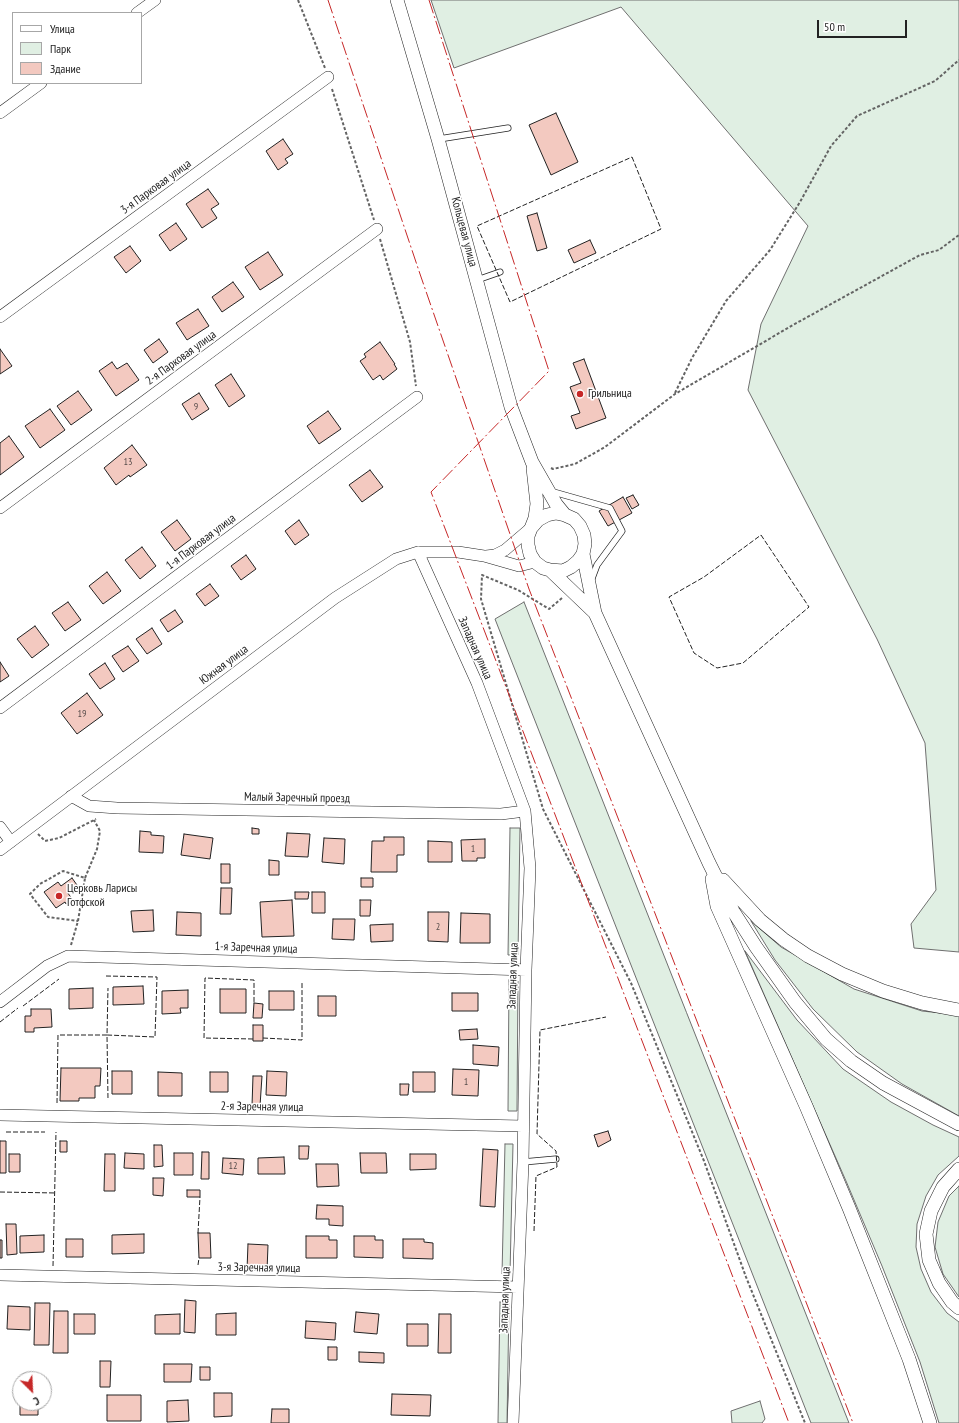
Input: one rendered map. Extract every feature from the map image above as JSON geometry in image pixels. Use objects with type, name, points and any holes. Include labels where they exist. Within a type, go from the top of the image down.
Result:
[{"type":"street","points":[[138,12],[155,0]]},
{"type":"street","name":"Кольцевая улица","points":[[397,0],[438,139],[511,407],[532,462]]},
{"type":"street","name":"3-я Парковая улица","points":[[0,317],[328,77]]},
{"type":"street","points":[[0,113],[40,84]]},
{"type":"street","name":"2-я Парковая улица","points":[[0,508],[377,229]]},
{"type":"street","name":"1-я Парковая улица","points":[[0,708],[417,397]]},
{"type":"street","points":[[532,462],[556,504],[565,515]]},
{"type":"street","points":[[484,556],[495,555],[505,550],[532,527],[538,520],[547,515],[556,514],[565,515],[574,519],[582,530],[585,544],[583,554],[578,562],[563,571],[543,568],[535,562],[530,554],[528,536],[532,527],[537,504],[532,462]]},
{"type":"street","name":"Южная улица","points":[[0,850],[335,598],[396,559],[418,552],[458,552],[484,556],[519,566],[535,562]]},
{"type":"street","name":"Западная улица","points":[[418,552],[477,683],[525,811],[530,868],[513,1423]]},
{"type":"street","points":[[583,554],[595,613],[709,863],[733,911],[756,947],[795,1002],[826,1039],[851,1061],[883,1083],[959,1124]]},
{"type":"street","points":[[550,570],[595,613]]},
{"type":"street","name":"Малый Заречный проезд","points":[[71,796],[89,806],[117,808],[501,814],[525,811]]},
{"type":"street","points":[[0,827],[11,842]]},
{"type":"street","points":[[709,863],[736,895],[760,920],[783,940],[808,956],[842,974],[883,991],[922,1003],[959,1010]]},
{"type":"street","points":[[709,863],[717,906],[806,1106],[849,1208],[909,1359],[930,1423]]},
{"type":"street","name":"1-я Заречная улица","points":[[0,1002],[47,966],[68,956],[526,970]]},
{"type":"street","name":"2-я Заречная улица","points":[[0,1115],[523,1126]]},
{"type":"street","points":[[959,1169],[942,1187],[931,1211],[926,1234],[929,1260],[939,1283],[952,1302],[959,1308]]},
{"type":"street","name":"3-я Заречная улица","points":[[0,1275],[518,1287]]},
{"type":"lane","points":[[438,139],[508,128]]},
{"type":"lane","points":[[477,280],[500,272]]},
{"type":"lane","points":[[548,490],[610,508],[622,531],[597,566],[589,585]]},
{"type":"lane","points":[[522,1162],[556,1159]]},
{"type":"path","points":[[298,0],[328,77],[377,229],[410,342],[417,397]]},
{"type":"path","points":[[675,394],[692,358],[726,301],[770,250],[800,202],[831,146],[857,116],[935,81],[959,60]]},
{"type":"path","points":[[532,462],[553,469],[575,464],[605,447],[675,394],[793,325],[920,255],[939,250],[959,235]]},
{"type":"path","points":[[571,590],[549,610],[518,590],[482,575],[481,599],[544,809],[632,983],[704,1161],[746,1277],[805,1423]]},
{"type":"path","points":[[30,827],[45,841],[59,838],[117,808]]},
{"type":"path","points":[[68,956],[78,921],[85,878],[97,849],[100,831],[94,820]]},
{"type":"path","points":[[78,921],[48,917],[30,894],[40,884],[63,871],[85,878]]},
{"type":"green space","points":[[431,0],[959,0],[959,952],[914,948],[911,924],[936,890],[925,743],[877,639],[748,390],[761,324],[808,226],[621,7],[454,68]]},
{"type":"green space","points":[[524,602],[849,1423],[811,1423],[495,619]]},
{"type":"green space","points":[[510,828],[520,828],[518,955],[508,955]]},
{"type":"green space","points":[[751,921],[781,947],[854,989],[922,1011],[959,1015],[959,1116],[902,1084],[857,1052],[813,1009],[775,960]]},
{"type":"green space","points":[[745,951],[797,1020],[843,1069],[891,1102],[933,1125],[959,1137],[959,1156],[938,1175],[926,1196],[917,1224],[916,1247],[921,1269],[931,1292],[947,1313],[959,1322],[959,1423],[939,1423],[920,1362],[882,1266]]},
{"type":"green space","points":[[509,980],[518,981],[517,1111],[508,1111]]},
{"type":"green space","points":[[505,1144],[513,1144],[510,1274],[502,1274]]},
{"type":"green space","points":[[959,1186],[959,1297],[943,1274],[935,1247],[938,1222],[949,1196]]},
{"type":"green space","points":[[500,1302],[509,1303],[507,1423],[498,1423]]},
{"type":"green space","points":[[760,1401],[765,1419],[762,1423],[732,1423],[731,1411]]},
{"type":"building","points":[[556,113],[578,162],[551,175],[529,125]]},
{"type":"building","points":[[283,139],[293,154],[285,159],[288,163],[278,170],[266,151]]},
{"type":"building","points":[[208,189],[219,204],[211,209],[217,218],[202,228],[186,204]]},
{"type":"building","points":[[537,213],[547,248],[537,251],[527,216]]},
{"type":"building","points":[[176,223],[187,239],[170,251],[159,235]]},
{"type":"building","points":[[590,240],[596,253],[574,263],[568,250]]},
{"type":"building","points":[[130,246],[141,261],[126,273],[114,257]]},
{"type":"building","points":[[268,252],[283,275],[260,290],[245,267]]},
{"type":"building","points":[[233,282],[244,297],[222,312],[212,297]]},
{"type":"building","points":[[198,309],[209,326],[187,340],[176,323]]},
{"type":"building","points":[[159,339],[168,352],[153,363],[144,350]]},
{"type":"building","points":[[380,342],[397,369],[383,380],[380,375],[373,380],[360,361],[366,357],[364,354]]},
{"type":"building","points":[[0,349],[12,366],[0,374]]},
{"type":"building","points":[[584,359],[606,418],[576,429],[571,416],[580,413],[570,387],[581,383],[573,363]]},
{"type":"building","points":[[112,362],[117,369],[127,363],[139,380],[116,396],[99,371]]},
{"type":"building","points":[[231,374],[245,396],[229,407],[215,385]]},
{"type":"building","points":[[78,391],[92,410],[71,425],[57,406]]},
{"type":"building","points":[[199,393],[209,409],[192,420],[182,404]]},
{"type":"building","points":[[50,409],[65,430],[40,448],[25,426]]},
{"type":"building","points":[[328,411],[341,429],[319,444],[307,426]]},
{"type":"building","points":[[9,436],[24,457],[0,475],[0,443]]},
{"type":"building","points":[[132,445],[147,465],[130,477],[129,475],[116,485],[104,468]]},
{"type":"building","points":[[370,470],[383,487],[362,502],[349,485]]},
{"type":"building","points":[[633,495],[639,505],[632,509],[626,498]]},
{"type":"building","points":[[623,497],[632,513],[608,526],[599,511]]},
{"type":"building","points":[[177,520],[191,539],[175,551],[161,532]]},
{"type":"building","points":[[299,520],[309,535],[295,545],[285,531]]},
{"type":"building","points":[[142,547],[156,566],[140,579],[125,560]]},
{"type":"building","points":[[246,555],[256,569],[241,580],[231,566]]},
{"type":"building","points":[[107,572],[121,591],[103,604],[89,586]]},
{"type":"building","points":[[210,584],[219,596],[205,606],[196,594]]},
{"type":"building","points":[[68,602],[81,620],[65,631],[52,613]]},
{"type":"building","points":[[175,610],[183,622],[168,632],[160,620]]},
{"type":"building","points":[[35,626],[49,645],[32,658],[17,639]]},
{"type":"building","points":[[152,628],[162,644],[147,654],[136,639]]},
{"type":"building","points":[[128,646],[139,661],[123,672],[112,656]]},
{"type":"building","points":[[0,662],[9,676],[0,682]]},
{"type":"building","points":[[105,663],[115,679],[100,689],[89,674]]},
{"type":"building","points":[[87,693],[103,715],[77,734],[61,713]]},
{"type":"building","points":[[252,828],[259,829],[259,834],[252,834]]},
{"type":"building","points":[[140,831],[151,832],[151,835],[164,836],[163,853],[139,852]]},
{"type":"building","points":[[287,833],[310,834],[308,857],[285,856]]},
{"type":"building","points":[[184,834],[213,838],[210,859],[181,855]]},
{"type":"building","points":[[384,837],[404,837],[404,855],[397,855],[397,872],[371,872],[372,841],[384,841]]},
{"type":"building","points":[[324,838],[345,839],[344,864],[322,862]]},
{"type":"building","points":[[485,839],[485,858],[477,858],[477,861],[462,861],[461,840]]},
{"type":"building","points":[[428,841],[452,842],[452,862],[428,862]]},
{"type":"building","points":[[269,860],[279,861],[279,875],[269,875]]},
{"type":"building","points":[[221,864],[230,864],[230,883],[221,883]]},
{"type":"building","name":"Церковь Ларисы Готфской","points":[[72,878],[77,885],[67,892],[73,900],[66,904],[65,902],[56,908],[44,892],[58,882],[61,886]]},
{"type":"building","points":[[361,878],[373,878],[373,887],[361,887]]},
{"type":"building","points":[[221,888],[232,888],[231,914],[220,914]]},
{"type":"building","points":[[295,892],[309,892],[308,899],[295,899]]},
{"type":"building","points":[[312,892],[325,892],[325,913],[312,913]]},
{"type":"building","points":[[292,900],[294,936],[262,937],[260,902]]},
{"type":"building","points":[[360,900],[371,900],[370,916],[360,916]]},
{"type":"building","points":[[153,910],[154,931],[133,932],[131,911]]},
{"type":"building","points":[[177,912],[201,913],[201,936],[176,935]]},
{"type":"building","points":[[428,912],[449,912],[448,942],[428,941]]},
{"type":"building","points":[[461,913],[490,914],[490,943],[460,943]]},
{"type":"building","points":[[333,919],[355,919],[354,940],[332,939]]},
{"type":"building","points":[[393,924],[393,941],[371,942],[370,925]]},
{"type":"building","points":[[143,986],[144,1004],[113,1005],[113,987]]},
{"type":"building","points":[[93,988],[93,1008],[69,1009],[69,989]]},
{"type":"building","points":[[220,989],[246,989],[246,1013],[220,1013]]},
{"type":"building","points":[[188,990],[188,1008],[180,1008],[181,1013],[162,1014],[162,991]]},
{"type":"building","points":[[269,991],[294,991],[294,1010],[269,1010]]},
{"type":"building","points":[[452,993],[478,993],[478,1011],[452,1011]]},
{"type":"building","points":[[318,996],[336,996],[336,1016],[318,1016]]},
{"type":"building","points":[[254,1003],[263,1004],[262,1018],[253,1018]]},
{"type":"building","points":[[31,1009],[51,1009],[52,1027],[34,1028],[34,1032],[25,1032],[25,1016],[31,1016]]},
{"type":"building","points":[[253,1025],[263,1025],[263,1041],[253,1041]]},
{"type":"building","points":[[477,1029],[478,1039],[460,1040],[459,1030]]},
{"type":"building","points":[[473,1045],[499,1047],[498,1066],[473,1064]]},
{"type":"building","points":[[61,1068],[101,1068],[100,1086],[95,1086],[95,1098],[79,1098],[79,1101],[60,1101]]},
{"type":"building","points":[[453,1069],[479,1070],[478,1096],[452,1095]]},
{"type":"building","points":[[112,1071],[132,1071],[132,1094],[112,1094]]},
{"type":"building","points":[[267,1071],[287,1072],[286,1096],[266,1095]]},
{"type":"building","points":[[158,1072],[182,1073],[182,1096],[158,1096]]},
{"type":"building","points":[[210,1072],[228,1072],[228,1092],[210,1092]]},
{"type":"building","points":[[413,1072],[435,1072],[435,1092],[413,1092]]},
{"type":"building","points":[[253,1076],[262,1076],[260,1106],[252,1106]]},
{"type":"building","points":[[400,1084],[409,1084],[408,1095],[400,1095]]},
{"type":"building","points":[[608,1131],[611,1140],[598,1147],[594,1135]]},
{"type":"building","points":[[0,1141],[6,1141],[6,1173],[0,1173]]},
{"type":"building","points":[[60,1141],[67,1141],[67,1152],[60,1152]]},
{"type":"building","points":[[154,1145],[162,1145],[163,1166],[154,1167]]},
{"type":"building","points":[[299,1146],[309,1146],[308,1159],[299,1159]]},
{"type":"building","points":[[483,1149],[498,1150],[495,1207],[480,1206]]},
{"type":"building","points":[[202,1152],[209,1152],[209,1179],[201,1179]]},
{"type":"building","points":[[125,1153],[144,1154],[144,1169],[124,1168]]},
{"type":"building","points":[[174,1153],[193,1153],[193,1175],[174,1175]]},
{"type":"building","points":[[360,1153],[386,1153],[387,1173],[361,1173]]},
{"type":"building","points":[[9,1154],[20,1154],[20,1172],[9,1172]]},
{"type":"building","points":[[105,1154],[115,1154],[115,1191],[104,1191]]},
{"type":"building","points":[[410,1154],[436,1154],[436,1169],[410,1170]]},
{"type":"building","points":[[284,1157],[285,1174],[258,1174],[258,1158]]},
{"type":"building","points":[[223,1158],[244,1159],[243,1175],[222,1173]]},
{"type":"building","points":[[316,1164],[338,1164],[339,1186],[317,1187]]},
{"type":"building","points":[[153,1178],[164,1178],[163,1196],[153,1195]]},
{"type":"building","points":[[187,1190],[200,1190],[200,1197],[187,1197]]},
{"type":"building","points":[[317,1205],[343,1206],[343,1226],[329,1225],[329,1219],[316,1219]]},
{"type":"building","points":[[6,1224],[16,1224],[17,1254],[7,1255]]},
{"type":"building","points":[[198,1233],[210,1233],[211,1258],[199,1258]]},
{"type":"building","points":[[144,1234],[144,1253],[112,1254],[112,1235]]},
{"type":"building","points":[[44,1235],[44,1252],[20,1253],[20,1236]]},
{"type":"building","points":[[306,1236],[329,1236],[329,1240],[337,1240],[337,1258],[306,1258]]},
{"type":"building","points":[[354,1236],[375,1236],[375,1240],[383,1240],[383,1258],[354,1257]]},
{"type":"building","points":[[66,1239],[83,1239],[83,1257],[66,1257]]},
{"type":"building","points":[[403,1239],[424,1239],[424,1242],[433,1243],[433,1259],[403,1258]]},
{"type":"building","points":[[0,1240],[2,1240],[2,1258],[0,1258]]},
{"type":"building","points":[[248,1244],[268,1245],[267,1271],[247,1270]]},
{"type":"building","points":[[185,1300],[196,1301],[195,1333],[184,1332]]},
{"type":"building","points":[[35,1303],[50,1303],[49,1345],[34,1345]]},
{"type":"building","points":[[8,1306],[30,1307],[30,1330],[7,1329]]},
{"type":"building","points":[[54,1311],[68,1311],[68,1353],[53,1353]]},
{"type":"building","points":[[356,1312],[379,1314],[377,1334],[354,1332]]},
{"type":"building","points":[[236,1313],[236,1335],[216,1335],[216,1314]]},
{"type":"building","points":[[74,1314],[95,1314],[95,1334],[74,1334]]},
{"type":"building","points":[[180,1314],[180,1334],[155,1334],[155,1315]]},
{"type":"building","points":[[439,1314],[451,1314],[451,1353],[438,1353]]},
{"type":"building","points":[[306,1321],[336,1323],[335,1340],[305,1338]]},
{"type":"building","points":[[407,1324],[428,1324],[428,1346],[407,1346]]},
{"type":"building","points":[[328,1347],[337,1347],[337,1360],[328,1360]]},
{"type":"building","points":[[359,1352],[384,1353],[384,1363],[359,1362]]},
{"type":"building","points":[[100,1361],[111,1361],[110,1387],[100,1387]]},
{"type":"building","points":[[164,1364],[192,1364],[191,1382],[164,1382]]},
{"type":"building","points":[[200,1367],[210,1367],[210,1380],[200,1380]]},
{"type":"building","points":[[214,1393],[232,1393],[232,1416],[214,1417]]},
{"type":"building","points":[[392,1394],[431,1395],[430,1416],[391,1415]]},
{"type":"building","points":[[107,1395],[141,1395],[141,1421],[107,1421]]},
{"type":"building","points":[[188,1400],[189,1421],[167,1422],[167,1401]]},
{"type":"building","points":[[272,1409],[289,1409],[289,1423],[271,1423]]},
{"type":"building","points":[[20,1411],[38,1411],[38,1415],[20,1415]]},
{"type":"fence","points":[[632,157],[661,229],[510,302],[477,226],[632,157]]},
{"type":"fence","points":[[761,535],[809,607],[743,663],[717,668],[694,653],[669,597],[704,577],[761,535]]},
{"type":"fence","points":[[106,976],[157,977],[155,1037],[107,1035],[108,988]]},
{"type":"fence","points":[[253,1039],[204,1038],[205,978],[254,980],[254,1003]]},
{"type":"fence","points":[[23,1006],[59,979]]},
{"type":"fence","points":[[263,1038],[302,1040],[302,983]]},
{"type":"fence","points":[[0,1022],[18,1008]]},
{"type":"fence","points":[[534,1231],[536,1176],[557,1167],[556,1151],[537,1134],[540,1030],[606,1017]]},
{"type":"fence","points":[[57,1103],[58,1035],[107,1035],[108,1100]]},
{"type":"fence","points":[[6,1132],[45,1132]]},
{"type":"fence","points":[[53,1266],[56,1132]]},
{"type":"fence","points":[[0,1192],[56,1193]]},
{"type":"fence","points":[[198,1233],[200,1197]]},
{"type":"fence","points":[[198,1265],[199,1258]]},
{"type":"power","points":[[328,0],[420,274],[529,589],[853,1423]]},
{"type":"power","points":[[429,0],[549,371],[431,492],[789,1423]]},
{"type":"place","name":"Грильница","points":[[580,394]]},
{"type":"place","name":"Церковь Ларисы Готфской","points":[[59,896]]}]
